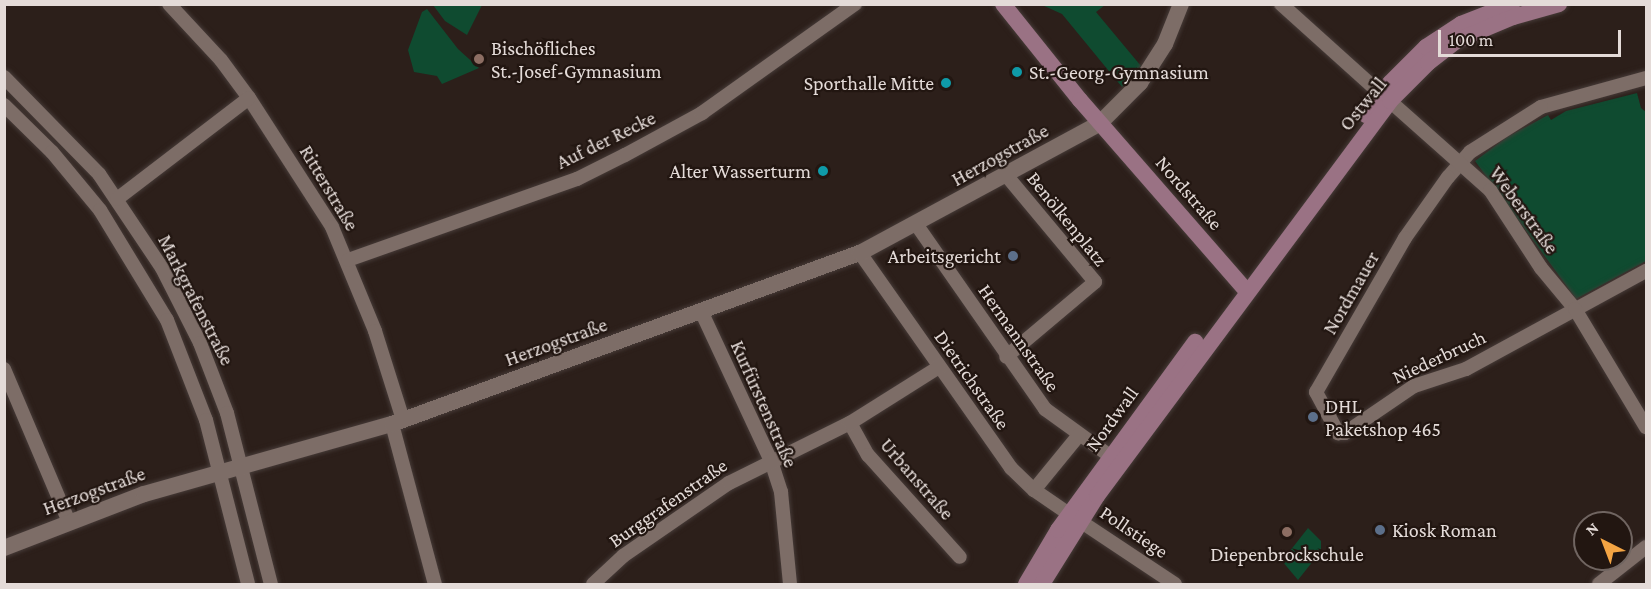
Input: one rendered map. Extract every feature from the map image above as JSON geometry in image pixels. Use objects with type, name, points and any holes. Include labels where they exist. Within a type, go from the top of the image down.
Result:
[{"type":"main road","name":"Nordstraße","points":[[1003,4],[1100,123],[1243,287]]},
{"type":"main road","name":"Ostwall","points":[[1243,287],[1381,93],[1408,63],[1440,37],[1512,4]]},
{"type":"main road","name":"Ostwall","points":[[1381,93],[1428,63],[1456,41],[1513,17],[1559,4]]},
{"type":"main road","name":"Nordwall","points":[[1042,585],[1074,518],[1110,456],[1243,287]]},
{"type":"main road","name":"Nordwall","points":[[1026,585],[1243,287]]},
{"type":"street","name":"Ritterstraße","points":[[169,4],[220,60],[249,98],[313,194],[348,260],[398,422],[435,585]]},
{"type":"street","name":"Auf der Recke","points":[[348,260],[577,179],[625,155],[702,113],[855,4]]},
{"type":"street","name":"Herzogstraße","points":[[4,548],[144,494],[398,422],[702,313],[860,253],[1100,123],[1140,83],[1166,44],[1181,4]]},
{"type":"street","name":"Weberstraße","points":[[1281,4],[1490,190],[1541,268],[1575,309],[1647,427]]},
{"type":"street","name":"Markgrafenstraße","points":[[4,77],[66,138],[117,199],[162,268],[200,343],[244,466],[272,585]]},
{"type":"street","points":[[1460,162],[1491,136],[1541,107],[1647,78]]},
{"type":"street","points":[[117,199],[249,98]]},
{"type":"street","name":"Markgrafenstraße","points":[[4,105],[81,186],[147,284],[193,381],[221,472],[248,585]]},
{"type":"street","name":"Nordmauer","points":[[1355,429],[1338,433],[1316,392],[1405,238],[1460,162]]},
{"type":"street","name":"Benölkenplatz","points":[[1006,175],[1095,282],[1006,357]]},
{"type":"street","name":"Hermannstraße","points":[[916,224],[1044,409],[1110,456]]},
{"type":"street","name":"Dietrichstraße","points":[[860,253],[994,446],[1034,490],[1074,518]]},
{"type":"street","name":"Niederbruch","points":[[1355,429],[1414,386],[1466,369],[1647,271]]},
{"type":"street","name":"Kurfürstenstraße","points":[[702,313],[771,461],[784,511],[790,585]]},
{"type":"street","points":[[771,461],[850,423],[939,367]]},
{"type":"street","points":[[4,369],[69,522]]},
{"type":"street","name":"Urbanstraße","points":[[850,423],[868,455],[960,557]]},
{"type":"street","points":[[1034,490],[1079,435]]},
{"type":"street","name":"Burggrafenstraße","points":[[593,585],[623,556],[729,483],[771,461]]},
{"type":"street","name":"Pollstiege","points":[[1074,518],[1175,585]]},
{"type":"street","points":[[1599,585],[1647,548]]},
{"type":"green space","points":[[433,5],[482,5],[467,35],[445,21]]},
{"type":"green space","points":[[1042,5],[1105,5],[1096,12],[1141,66],[1122,87],[1062,14]]},
{"type":"green space","points":[[427,9],[458,49],[479,68],[442,84],[437,76],[414,72],[408,50],[422,12]]},
{"type":"green space","points":[[1637,93],[1641,108],[1646,112],[1646,261],[1576,299],[1475,161],[1507,137],[1548,115],[1551,120],[1566,111]]},
{"type":"green space","points":[[1308,528],[1321,541],[1321,551],[1298,580],[1282,561]]},
{"type":"place","name":"Bischöfliches St.-Josef-Gymnasium","points":[[479,59]]},
{"type":"place","name":"St.-Georg-Gymnasium","points":[[1017,72]]},
{"type":"place","name":"Sporthalle Mitte","points":[[946,83]]},
{"type":"place","name":"Alter Wasserturm","points":[[823,171]]},
{"type":"place","name":"Arbeitsgericht","points":[[1013,256]]},
{"type":"place","name":"DHL Paketshop 465","points":[[1313,417]]},
{"type":"place","name":"Kiosk Roman","points":[[1380,530]]},
{"type":"place","name":"Diepenbrockschule","points":[[1287,532]]}]
